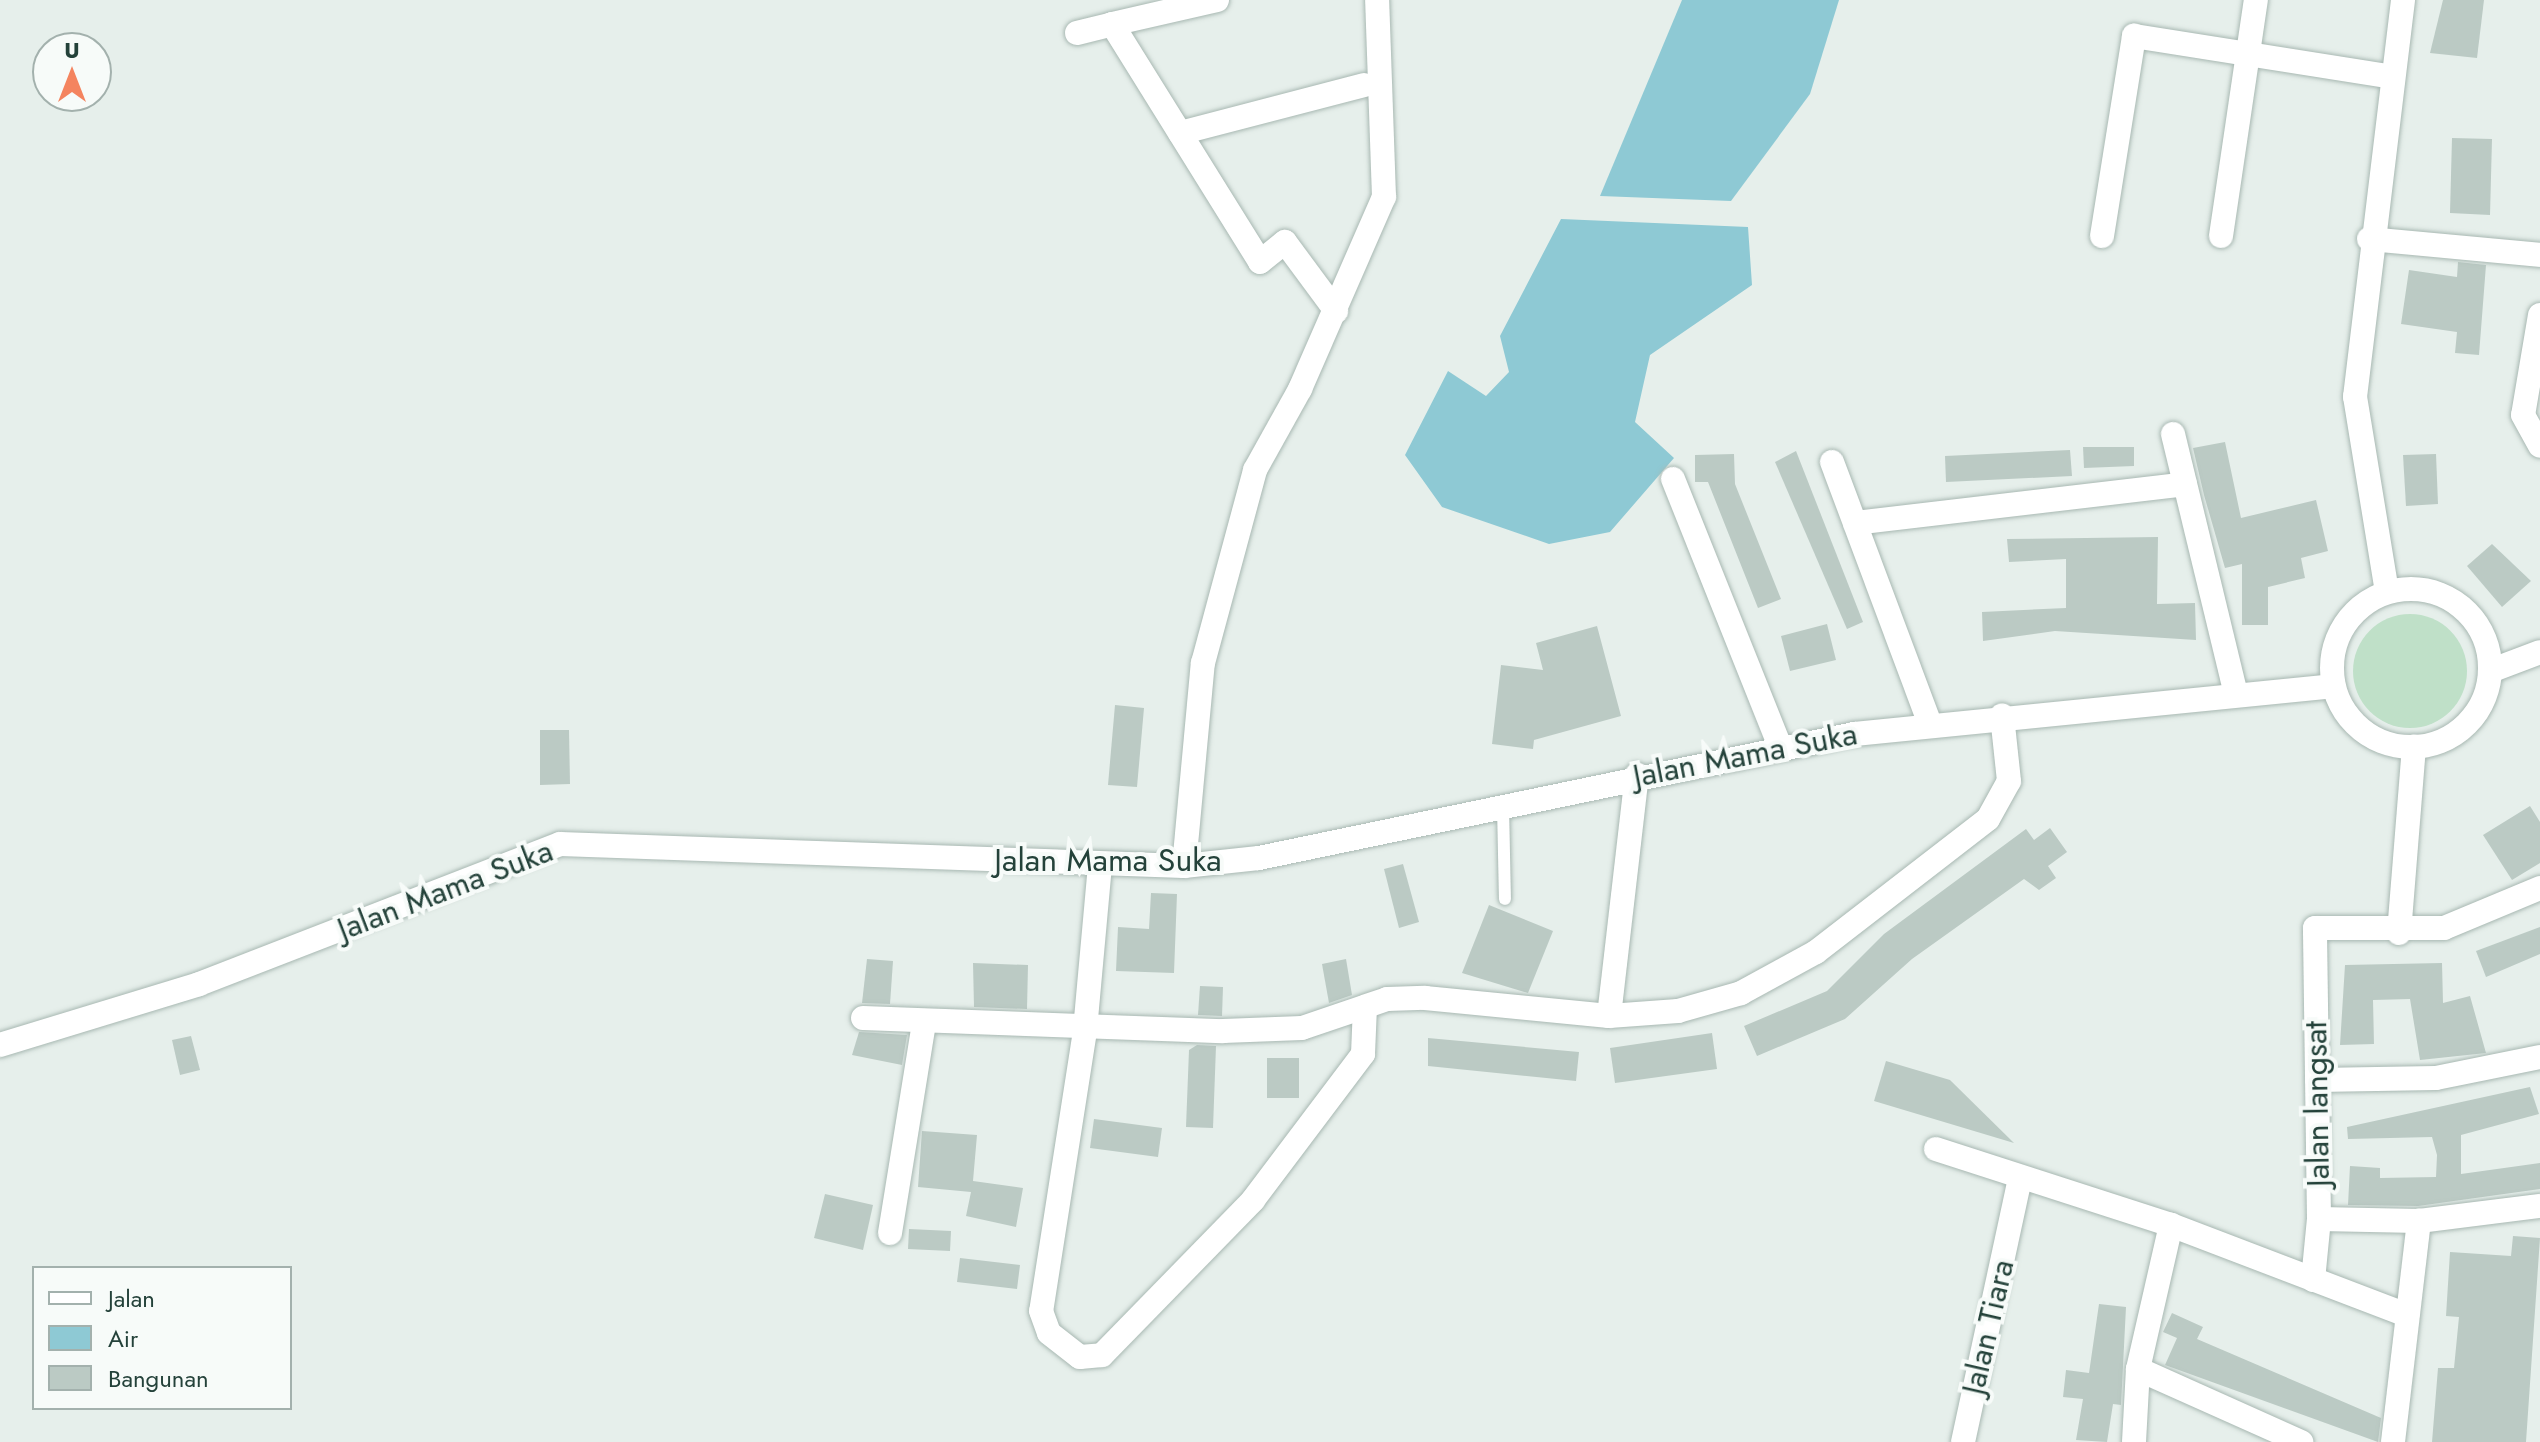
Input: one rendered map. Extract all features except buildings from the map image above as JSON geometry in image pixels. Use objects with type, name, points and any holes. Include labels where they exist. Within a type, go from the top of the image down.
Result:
[{"type":"street","points":[[1077,33],[1217,0]]},
{"type":"street","points":[[1184,866],[1203,663],[1255,470],[1336,311],[1384,197],[1377,0]]},
{"type":"street","points":[[2221,236],[2256,0]]},
{"type":"street","points":[[2387,592],[2356,408],[2369,239],[2403,0]]},
{"type":"street","points":[[1112,24],[1260,262],[1285,242],[1336,311]]},
{"type":"street","points":[[2102,236],[2134,36],[2392,77]]},
{"type":"street","points":[[1180,133],[1364,85]]},
{"type":"street","points":[[2369,239],[2540,255]]},
{"type":"street","points":[[2540,315],[2523,415],[2540,446]]},
{"type":"street","points":[[2173,434],[2236,695]]},
{"type":"street","points":[[1832,462],[1930,724]]},
{"type":"street","points":[[1673,479],[1780,747]]},
{"type":"street","points":[[1855,523],[2185,484]]},
{"type":"street","points":[[2424,590],[2459,605],[2483,634],[2490,671],[2467,724],[2414,747],[2370,736],[2347,715],[2333,686],[2341,629],[2360,606],[2387,592],[2424,590]]},
{"type":"street","points":[[2490,671],[2540,652]]},
{"type":"street","name":"Jalan Mama Suka","points":[[0,1045],[199,984],[560,844],[1184,866],[1259,858],[1637,775],[1780,747],[2002,715],[2333,686]]},
{"type":"street","points":[[863,1018],[1085,1031],[1302,1028],[1365,1007],[1425,998],[1609,1016],[1678,1011],[1741,993],[1828,943],[2005,800],[2002,715]]},
{"type":"street","points":[[2414,747],[2399,933],[2472,920],[2540,888]]},
{"type":"street","points":[[1609,1016],[1637,775]]},
{"type":"street","points":[[1100,865],[1085,1031],[1041,1311],[1049,1333],[1091,1359],[1253,1200],[1363,1054],[1365,1007]]},
{"type":"street","name":"Jalan langsat","points":[[2313,1280],[2319,1219],[2315,928],[2399,933]]},
{"type":"street","points":[[890,1233],[924,1022]]},
{"type":"street","points":[[2317,1080],[2436,1078],[2540,1057]]},
{"type":"street","points":[[1936,1149],[2171,1225],[2407,1315]]},
{"type":"street","name":"Jalan Tiara","points":[[1963,1442],[2016,1212],[2020,1178]]},
{"type":"street","points":[[2319,1219],[2419,1221],[2540,1206]]},
{"type":"street","points":[[2393,1442],[2419,1221]]},
{"type":"street","points":[[2134,1442],[2138,1369],[2171,1225]]},
{"type":"street","points":[[2138,1369],[2260,1435],[2301,1442]]},
{"type":"lane","points":[[1503,804],[1505,899]]},
{"type":"green space","points":[[2410,614],[2432,619],[2450,631],[2462,649],[2467,671],[2462,693],[2450,711],[2432,723],[2410,728],[2388,723],[2370,711],[2358,693],[2353,671],[2358,649],[2370,631],[2388,619]]},
{"type":"water","points":[[1682,0],[1839,0],[1810,94],[1731,201],[1600,196]]},
{"type":"water","points":[[1561,219],[1748,227],[1752,285],[1650,355],[1635,422],[1674,458],[1610,532],[1549,544],[1442,507],[1405,455],[1448,371],[1486,396],[1509,372],[1500,336]]}]
